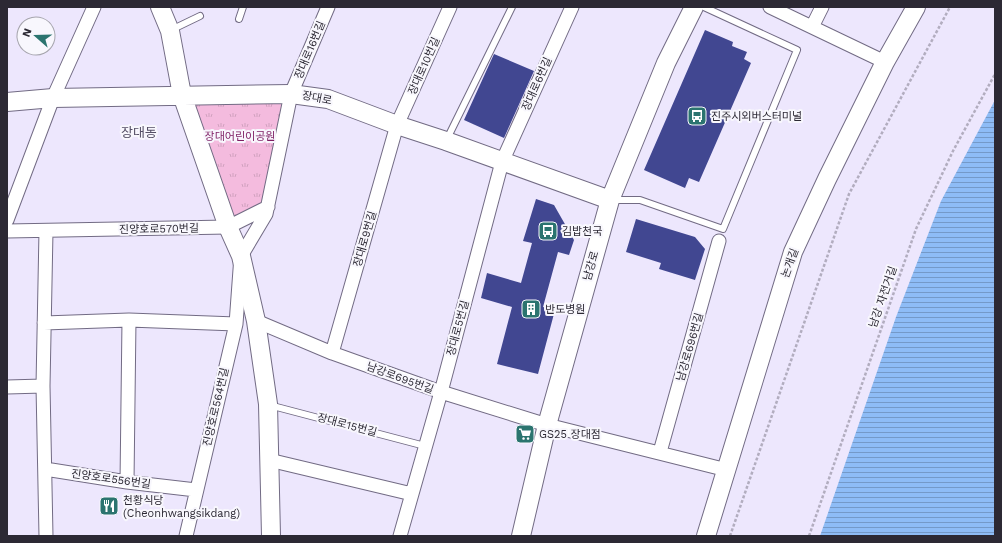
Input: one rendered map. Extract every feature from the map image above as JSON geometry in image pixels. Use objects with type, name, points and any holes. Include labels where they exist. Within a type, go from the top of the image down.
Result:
[{"type":"street","points":[[7,220],[53,98],[94,7]]},
{"type":"street","points":[[160,7],[170,31],[182,95],[228,227],[241,256],[256,321],[268,404],[271,536]]},
{"type":"street","name":"장대로16번길","points":[[291,94],[328,7]]},
{"type":"street","name":"장대로10번길","points":[[397,125],[450,7]]},
{"type":"street","name":"장대로6번길","points":[[502,162],[572,7]]},
{"type":"street","name":"남강로","points":[[521,536],[547,425],[610,200],[666,63],[694,7]]},
{"type":"street","points":[[770,7],[885,62]]},
{"type":"street","points":[[812,27],[822,7]]},
{"type":"street","name":"논개길","points":[[706,536],[793,252],[827,179],[885,62],[916,7]]},
{"type":"street","points":[[241,256],[266,214],[291,94]]},
{"type":"street","name":"장대로","points":[[7,102],[53,98],[182,95],[291,94],[328,99],[397,125],[610,200]]},
{"type":"street","name":"장대로9번길","points":[[332,354],[397,125]]},
{"type":"street","name":"장대로5번길","points":[[400,536],[502,162]]},
{"type":"street","name":"진양호로570번길","points":[[7,231],[228,227],[268,207]]},
{"type":"street","points":[[46,231],[43,386],[46,536]]},
{"type":"street","name":"남강로696번길","points":[[660,452],[719,241]]},
{"type":"street","name":"진양호로564번길","points":[[196,490],[236,324],[241,256]]},
{"type":"street","points":[[44,323],[129,320],[236,324]]},
{"type":"street","points":[[127,482],[129,320]]},
{"type":"street","name":"남강로695번길","points":[[256,321],[332,354],[440,392],[547,425]]},
{"type":"street","points":[[7,387],[43,386]]},
{"type":"street","points":[[547,425],[660,452],[727,470]]},
{"type":"street","points":[[269,460],[412,494]]},
{"type":"street","name":"진양호로556번길","points":[[45,469],[127,482],[196,490]]},
{"type":"street","points":[[186,536],[196,490]]},
{"type":"lane","points":[[239,19],[243,7]]},
{"type":"lane","points":[[610,200],[640,200],[723,229],[797,50],[704,7]]},
{"type":"lane","points":[[446,141],[512,8]]},
{"type":"lane","points":[[170,31],[200,16]]},
{"type":"lane","name":"장대로15번길","points":[[268,404],[425,446]]},
{"type":"path","points":[[730,536],[849,194],[950,7]]},
{"type":"path","name":"남강 자전거길","points":[[809,536],[916,229],[953,151],[995,74]]},
{"type":"green space","name":"장대어린이공원","points":[[291,94],[268,207],[228,227],[182,95]]},
{"type":"water","points":[[995,100],[995,536],[820,536],[896,317],[941,201]]},
{"type":"building","name":"진주시외버스터미널","points":[[705,30],[733,42],[732,46],[747,52],[744,59],[751,63],[699,182],[689,178],[685,188],[644,170]]},
{"type":"building","points":[[494,54],[534,71],[504,138],[464,120]]},
{"type":"building","name":"반도병원","points":[[536,199],[554,205],[574,240],[569,255],[558,252],[543,307],[555,310],[538,374],[497,364],[512,307],[481,298],[487,273],[521,283],[532,243],[523,241]]},
{"type":"building","points":[[636,219],[695,237],[705,249],[695,280],[659,269],[661,263],[626,252]]},
{"type":"place","name":"진주시외버스터미널","points":[[697,116]]},
{"type":"place","name":"김밥천국","points":[[548,231]]},
{"type":"place","name":"반도병원","points":[[531,309]]},
{"type":"place","name":"GS25 장대점","points":[[525,434]]},
{"type":"place","name":"천황식당 (Cheonhwangsikdang)","points":[[109,506]]},
{"type":"district","name":"장대동","points":[[139,132]]}]
